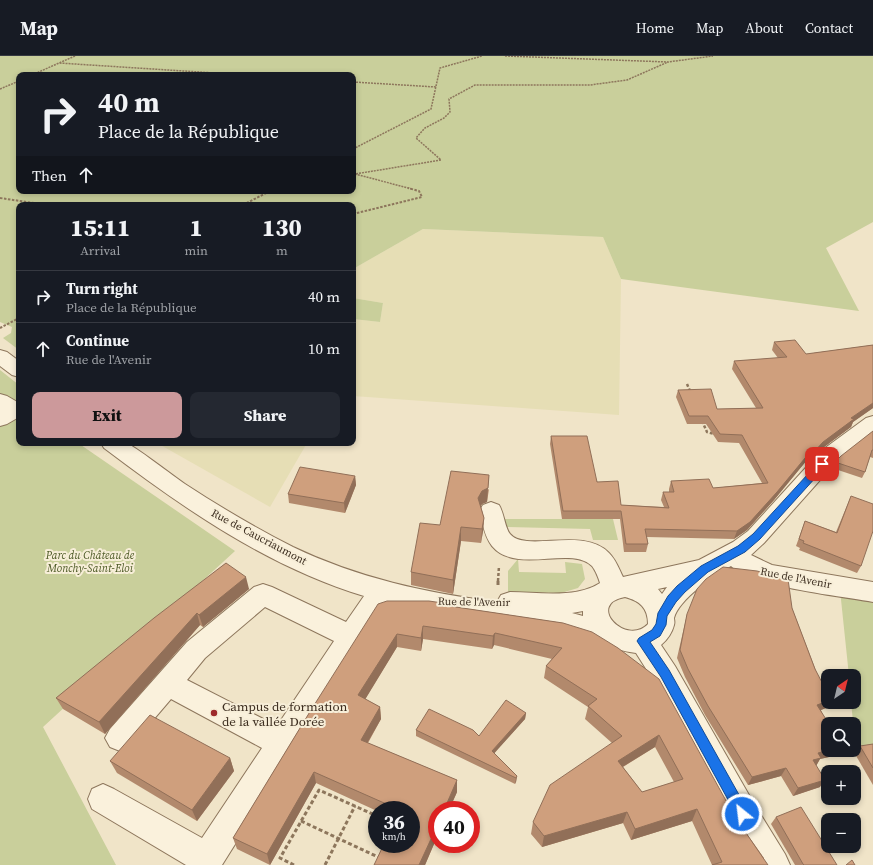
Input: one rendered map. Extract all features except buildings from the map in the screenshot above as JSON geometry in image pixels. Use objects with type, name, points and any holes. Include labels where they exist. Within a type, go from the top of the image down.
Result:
[{"type":"street","points":[[0,356],[16,369]]},
{"type":"street","points":[[0,401],[15,410],[0,419]]},
{"type":"street","points":[[734,553],[742,549],[756,537],[836,450],[873,423]]},
{"type":"street","name":"Rue de Caucriaumont","points":[[116,446],[187,496],[245,532],[308,563],[381,591],[421,601]]},
{"type":"street","points":[[491,511],[497,532],[501,540],[507,545],[521,550],[587,551],[600,559],[605,565],[613,591]]},
{"type":"street","name":"Rue de l'Avenir","points":[[662,616],[676,594],[704,569],[734,553],[745,564],[765,573],[873,592]]},
{"type":"street","name":"Rue de l'Avenir","points":[[421,601],[569,603],[704,569]]},
{"type":"street","points":[[103,799],[205,862],[381,591]]},
{"type":"street","points":[[421,601],[572,624],[614,637],[631,642],[642,641],[656,633],[661,625],[662,616],[658,606],[652,598],[642,592],[613,591],[594,611],[597,621],[604,630],[614,637]]},
{"type":"street","points":[[120,738],[196,650],[263,594],[351,637]]},
{"type":"street","points":[[642,641],[665,674],[742,814],[774,865]]},
{"type":"street","points":[[167,683],[282,744]]},
{"type":"path","points":[[39,72],[75,56]]},
{"type":"path","points":[[356,147],[431,109],[440,68],[482,56]]},
{"type":"path","points":[[505,56],[668,62],[713,56]]},
{"type":"path","points":[[356,174],[441,160],[416,138],[425,128],[444,118],[450,112],[449,99],[475,85],[590,85],[627,80],[668,62]]},
{"type":"path","points":[[59,63],[199,72]]},
{"type":"path","points":[[0,88],[16,82]]},
{"type":"path","points":[[356,82],[436,87]]},
{"type":"path","points":[[356,174],[419,191],[422,197],[356,213]]},
{"type":"path","points":[[249,202],[264,194]]},
{"type":"path","points":[[0,198],[27,202]]},
{"type":"path","points":[[0,328],[16,320]]},
{"type":"path","points":[[687,384],[693,398]]},
{"type":"path","points":[[701,419],[707,432],[717,434]]},
{"type":"path","points":[[497,602],[500,559],[507,545]]},
{"type":"path","points":[[294,865],[280,858],[319,790],[368,812]]},
{"type":"path","points":[[325,865],[355,806]]},
{"type":"path","points":[[301,821],[339,838],[377,859],[380,853]]},
{"type":"shaded area","points":[[423,229],[603,237],[621,279],[619,415],[356,396],[356,319],[380,322],[383,303],[356,298],[356,267]]},
{"type":"shaded area","points":[[162,446],[305,446],[270,507]]},
{"type":"green space","points":[[0,56],[873,56],[873,222],[826,248],[859,311],[621,279],[603,237],[423,229],[356,267],[356,202],[16,202],[16,348],[3,338],[11,333],[12,327],[0,322]]},
{"type":"green space","points":[[356,298],[383,303],[380,322],[356,319]]},
{"type":"green space","name":"Parc du Château de Monchy-Saint-Eloi","points":[[0,370],[16,383],[16,446],[82,446],[235,551],[43,727],[116,865],[0,865]]},
{"type":"green space","points":[[505,519],[613,519],[618,540],[593,540],[590,529],[505,527]]},
{"type":"green space","points":[[518,559],[519,572],[566,573],[565,562],[582,564],[585,579],[578,588],[561,593],[508,592],[508,571]]},
{"type":"green space","points":[[840,590],[873,596],[873,757],[861,753],[861,717],[853,717],[852,709],[861,709],[861,669],[848,669]]},
{"type":"place","name":"Campus de formation de la vallée Dorée","points":[[214,713]]},
{"type":"route","points":[[742,814],[665,674],[642,641],[648,639],[656,633],[661,625],[662,616],[672,599],[681,589],[704,569],[742,549],[756,537],[822,464]]}]
